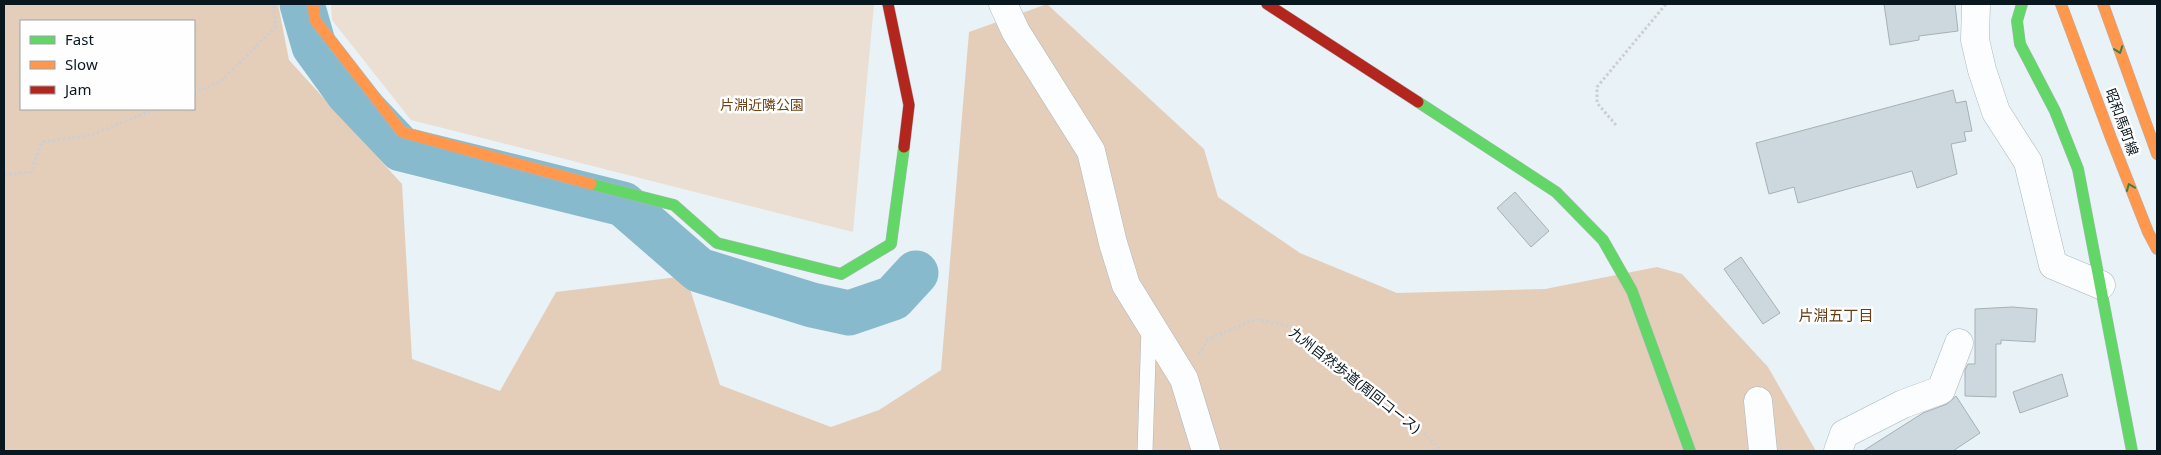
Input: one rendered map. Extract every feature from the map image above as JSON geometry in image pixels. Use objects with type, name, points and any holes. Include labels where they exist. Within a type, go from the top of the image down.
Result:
[{"type":"street","points":[[313,4],[315,20],[402,132],[494,159],[674,205],[717,243],[841,274],[891,244],[909,105],[888,4]]},
{"type":"street","points":[[1003,4],[1016,32],[1090,151],[1113,243],[1126,285],[1184,379],[1206,451]]},
{"type":"street","points":[[1267,4],[1556,192],[1603,240],[1632,291],[1690,451]]},
{"type":"street","points":[[1976,4],[1975,40],[1982,70],[1996,112],[2028,162],[2054,265],[2101,285]]},
{"type":"street","points":[[2022,4],[2017,21],[2020,44],[2055,111],[2078,169],[2132,451]]},
{"type":"street","name":"昭和馬町線","points":[[2061,4],[2114,147],[2148,232],[2157,249]]},
{"type":"street","name":"昭和馬町線","points":[[2103,4],[2157,154]]},
{"type":"street","points":[[1838,451],[1844,434],[1902,404],[1941,390],[1959,343]]},
{"type":"street","points":[[1758,401],[1763,451]]},
{"type":"lane","points":[[1145,451],[1149,320]]},
{"type":"path","points":[[195,93],[220,82],[276,26],[273,4]]},
{"type":"path","points":[[1616,125],[1597,103],[1597,87],[1666,4]]},
{"type":"path","points":[[4,175],[31,172],[42,142],[91,135],[153,110]]},
{"type":"path","name":"九州自然歩道(周回コース)","points":[[1184,379],[1208,339],[1256,318],[1288,326],[1443,451]]},
{"type":"green space","name":"片淵近隣公園","points":[[331,4],[874,4],[853,232],[411,120],[332,20]]},
{"type":"shaded area","points":[[4,4],[278,4],[289,60],[402,184],[412,359],[500,391],[556,292],[686,276],[720,385],[831,427],[879,410],[941,370],[969,32],[1047,4],[1204,149],[1218,197],[1300,253],[1397,293],[1545,289],[1657,267],[1682,274],[1768,367],[1816,451],[4,451]]},
{"type":"building","points":[[1884,4],[1955,4],[1958,31],[1919,36],[1919,40],[1890,45]]},
{"type":"building","points":[[1953,90],[1956,103],[1966,101],[1972,131],[1964,132],[1966,141],[1951,144],[1957,174],[1917,188],[1912,171],[1798,203],[1794,187],[1769,194],[1756,143]]},
{"type":"building","points":[[1515,192],[1549,231],[1531,247],[1497,208]]},
{"type":"building","points":[[1741,257],[1780,313],[1763,324],[1724,269]]},
{"type":"building","points":[[2012,307],[2037,309],[2035,342],[2001,340],[2001,344],[1996,344],[1996,397],[1965,396],[1965,370],[1968,364],[1975,364],[1975,309]]},
{"type":"building","points":[[2062,374],[2068,396],[2020,413],[2013,392]]},
{"type":"building","points":[[1956,396],[1980,433],[1953,451],[1863,451],[1923,413],[1947,404]]},
{"type":"waterway","points":[[302,4],[314,46],[348,93],[401,149],[623,204],[699,270],[812,305],[849,313],[893,298],[916,273]]},
{"type":"traffic: fast","points":[[2022,4],[2017,21],[2020,44],[2055,111],[2078,169],[2132,451]]},
{"type":"traffic: fast","points":[[1418,102],[1556,192],[1603,240],[1632,291],[1690,451]]},
{"type":"traffic: fast","points":[[591,184],[674,205],[717,243],[841,274],[891,244],[904,147]]},
{"type":"traffic: slow","points":[[313,4],[315,20],[402,132],[591,184]]},
{"type":"traffic: slow","points":[[2061,4],[2111,138],[2148,232],[2157,249]]},
{"type":"traffic: slow","points":[[2103,4],[2157,154]]},
{"type":"traffic: jam","points":[[888,4],[909,105],[904,147]]},
{"type":"traffic: jam","points":[[1267,4],[1418,102]]},
{"type":"district","name":"片淵五丁目","points":[[1836,316]]}]
